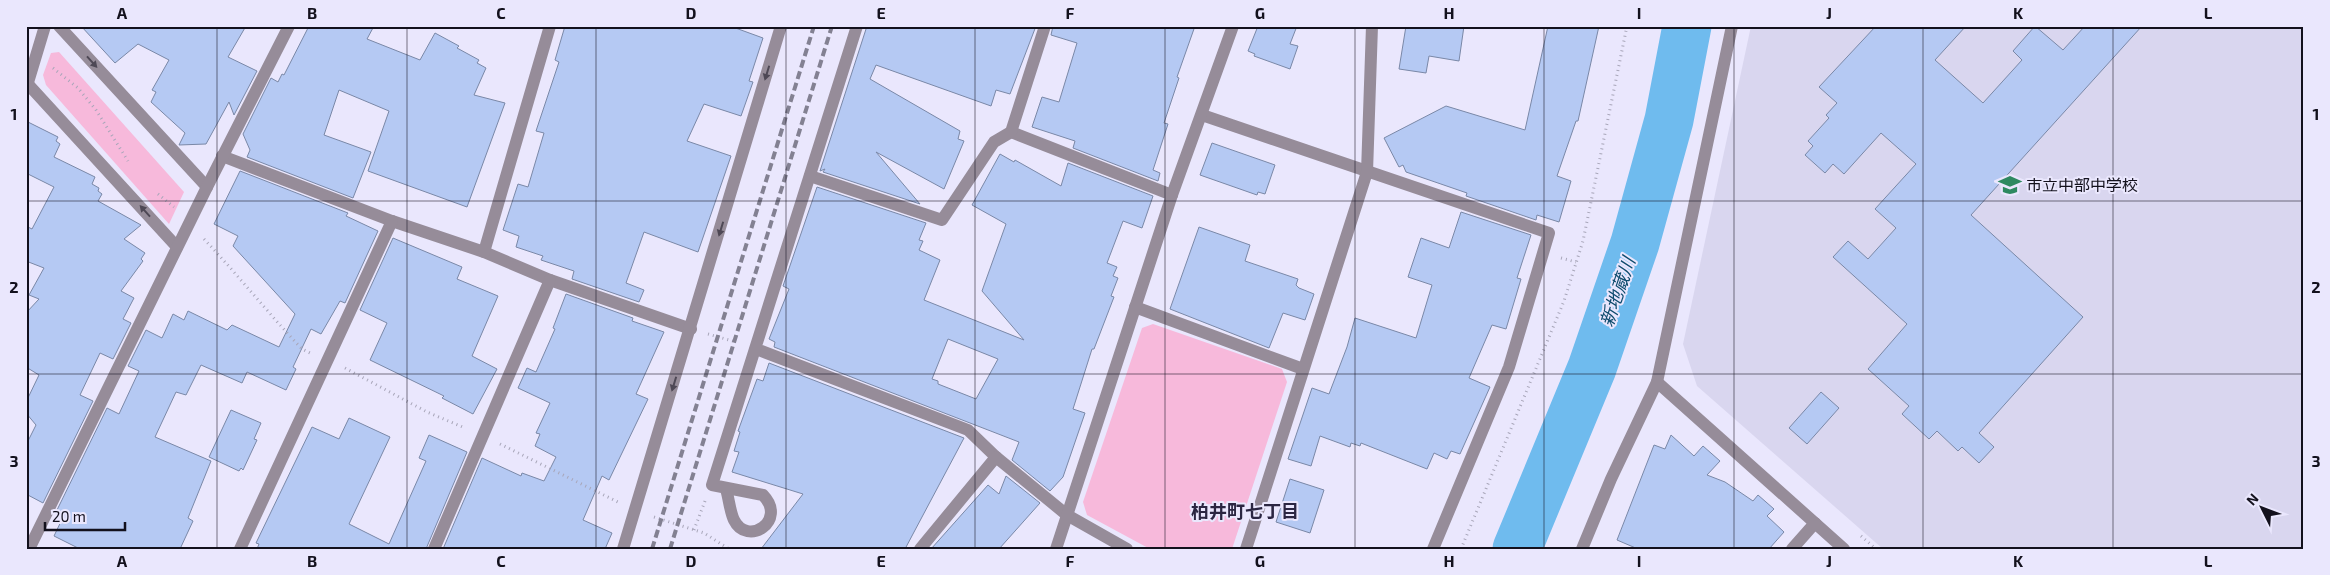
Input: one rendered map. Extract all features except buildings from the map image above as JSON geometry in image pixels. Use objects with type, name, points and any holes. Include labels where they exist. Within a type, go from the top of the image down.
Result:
[{"type":"street","points":[[46,26],[27,85],[178,247]]},
{"type":"street","points":[[59,26],[207,187]]},
{"type":"street","points":[[29,549],[222,156],[289,26]]},
{"type":"street","points":[[484,252],[550,26]]},
{"type":"street","points":[[623,549],[781,26]]},
{"type":"street","points":[[726,489],[712,485],[856,26]]},
{"type":"street","points":[[810,176],[942,220],[994,142],[1011,132],[1045,26]]},
{"type":"street","points":[[1056,549],[1172,195],[1233,26]]},
{"type":"street","points":[[1246,549],[1367,172],[1372,26]]},
{"type":"street","points":[[1582,549],[1610,479],[1656,382],[1732,26]]},
{"type":"street","points":[[1202,115],[1549,233],[1510,367],[1433,549]]},
{"type":"street","points":[[1011,132],[1172,195]]},
{"type":"street","points":[[222,156],[392,221],[484,252],[550,280],[691,329]]},
{"type":"street","points":[[240,549],[392,221]]},
{"type":"street","points":[[434,549],[550,280]]},
{"type":"street","points":[[1135,307],[1304,368]]},
{"type":"street","points":[[756,349],[968,430],[996,457],[1066,516],[1127,549]]},
{"type":"street","points":[[1656,382],[1844,549]]},
{"type":"street","points":[[920,549],[996,457]]},
{"type":"street","points":[[1792,549],[1815,523]]},
{"type":"path","points":[[1461,549],[1564,301],[1583,242],[1627,26]]},
{"type":"path","points":[[691,329],[756,349]]},
{"type":"path","points":[[694,530],[712,485]]},
{"type":"shaded area","name":"市立中部中学校","points":[[1751,26],[2304,26],[2304,549],[1883,549],[1697,386],[1683,344]]},
{"type":"shaded area","points":[[59,52],[184,192],[169,224],[46,85],[43,75],[51,53]]},
{"type":"shaded area","points":[[1153,324],[1282,369],[1287,382],[1232,549],[1150,549],[1087,515],[1083,502],[1142,328]]},
{"type":"waterway","name":"新地蔵川","points":[[1517,549],[1592,368],[1635,243],[1669,120],[1687,26]]},
{"type":"railway","points":[[652,549],[814,26]]},
{"type":"railway","points":[[670,549],[832,26]]},
{"type":"place","name":"市立中部中学校","points":[[2010,185]]},
{"type":"district","name":"柏井町七丁目","points":[[1245,512]]}]
